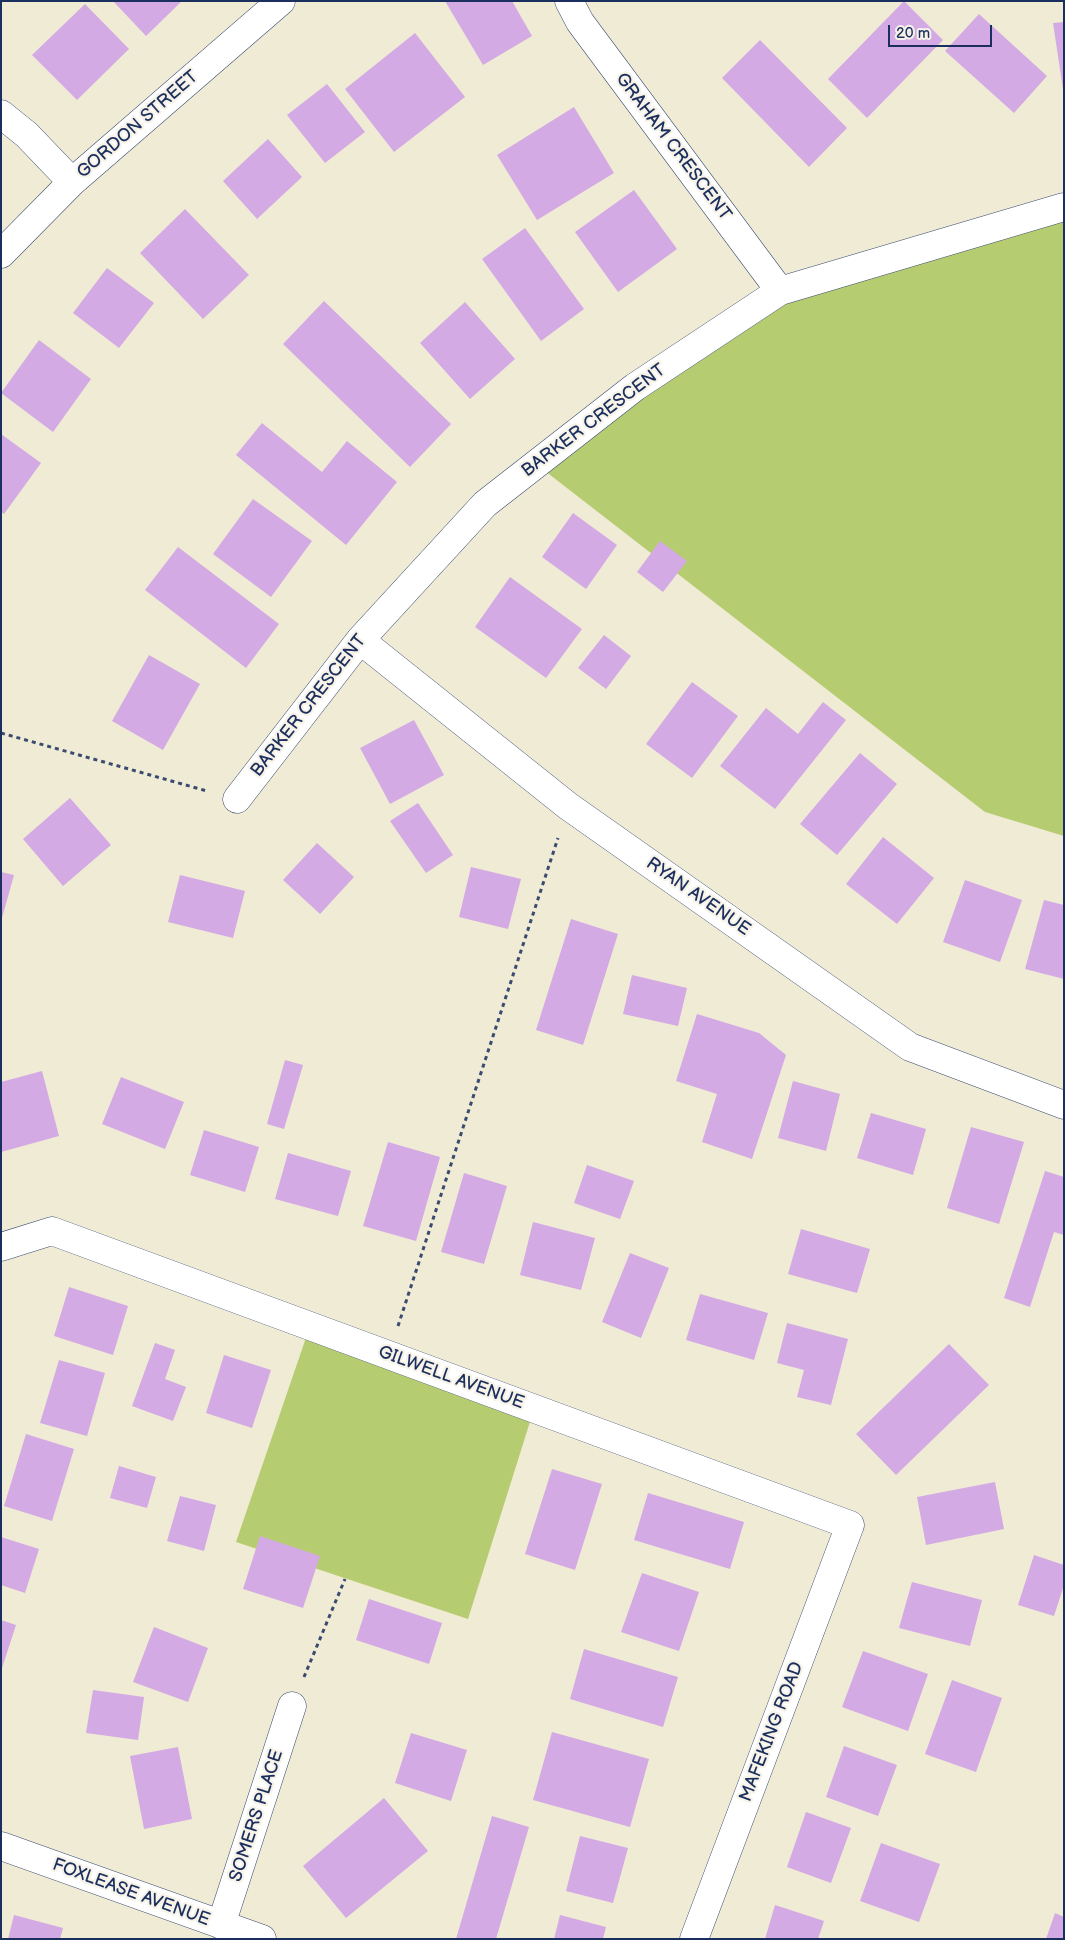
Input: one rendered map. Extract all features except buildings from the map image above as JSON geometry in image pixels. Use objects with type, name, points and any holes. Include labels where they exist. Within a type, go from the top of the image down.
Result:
[{"type":"street","name":"GORDON STREET","points":[[1,254],[72,182],[281,1]]},
{"type":"street","name":"GRAHAM CRESCENT","points":[[569,1],[580,22],[780,291]]},
{"type":"street","points":[[1,114],[27,135],[72,182]]},
{"type":"street","name":"BARKER CRESCENT","points":[[236,799],[360,640],[485,504],[635,386],[780,291],[1064,207]]},
{"type":"street","name":"RYAN AVENUE","points":[[360,640],[568,806],[910,1047],[1064,1105]]},
{"type":"street","name":"GILWELL AVENUE","points":[[1,1247],[52,1231],[850,1525]]},
{"type":"street","name":"MAFEKING ROAD","points":[[694,1939],[850,1525]]},
{"type":"street","name":"SOMERS PLACE","points":[[221,1925],[292,1706]]},
{"type":"street","name":"FOXLEASE AVENUE","points":[[1,1846],[262,1939]]},
{"type":"path","points":[[1,733],[236,799]]},
{"type":"path","points":[[388,1355],[568,806]]},
{"type":"path","points":[[292,1706],[345,1579]]},
{"type":"green space","points":[[1064,207],[1064,836],[985,812],[536,464],[780,291]]},
{"type":"green space","points":[[310,1326],[534,1409],[468,1619],[236,1542]]}]
